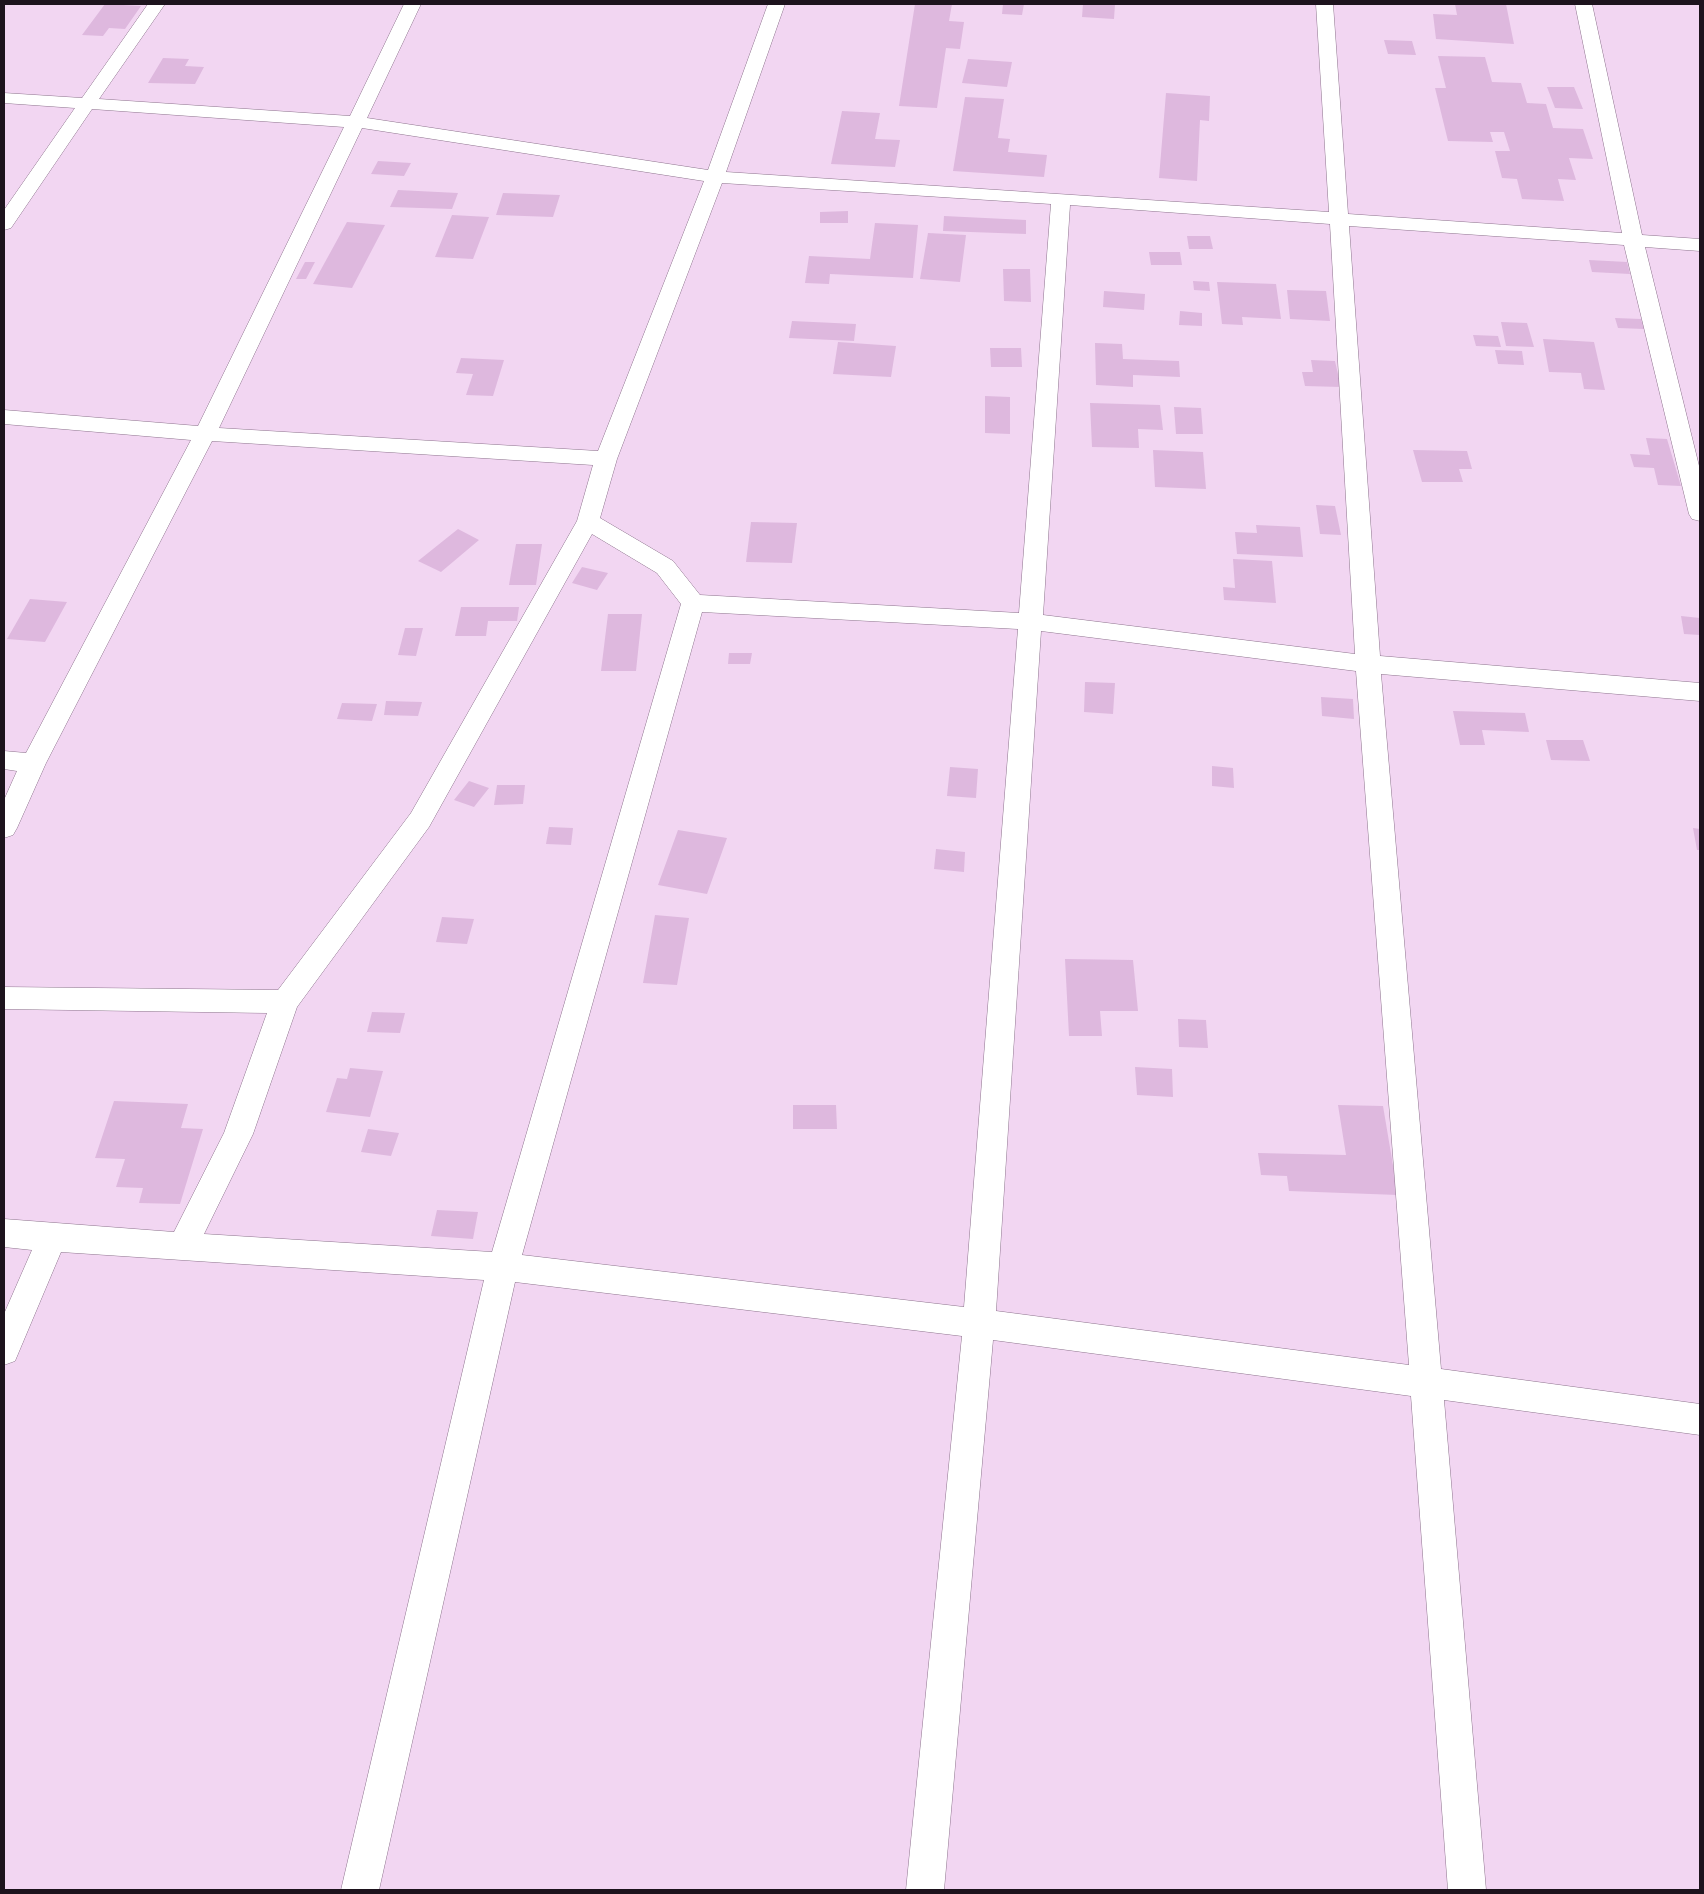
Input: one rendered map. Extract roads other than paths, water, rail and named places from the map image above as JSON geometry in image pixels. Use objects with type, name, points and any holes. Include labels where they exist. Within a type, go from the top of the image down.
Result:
[{"type":"street","points":[[4,224],[156,4]]},
{"type":"street","points":[[4,828],[32,763],[205,434],[413,4]]},
{"type":"street","points":[[183,1246],[238,1134],[285,1002],[420,820],[588,521],[606,459],[715,177],[776,4]]},
{"type":"street","points":[[1325,4],[1368,664],[1467,1890]]},
{"type":"street","points":[[1584,4],[1633,240],[1700,514]]},
{"type":"street","points":[[4,98],[356,122],[715,177],[1061,199],[1700,245]]},
{"type":"street","points":[[925,1890],[979,1324],[1032,622],[1061,199]]},
{"type":"street","points":[[4,417],[205,434],[606,459]]},
{"type":"street","points":[[588,521],[665,567],[693,603],[1032,622],[1368,664],[1700,692]]},
{"type":"street","points":[[360,1890],[503,1267],[693,603]]},
{"type":"street","points":[[4,760],[32,763]]},
{"type":"street","points":[[4,998],[285,1002]]},
{"type":"street","points":[[4,1233],[52,1238],[503,1267],[979,1324],[1700,1420]]},
{"type":"street","points":[[4,1350],[52,1238]]}]
